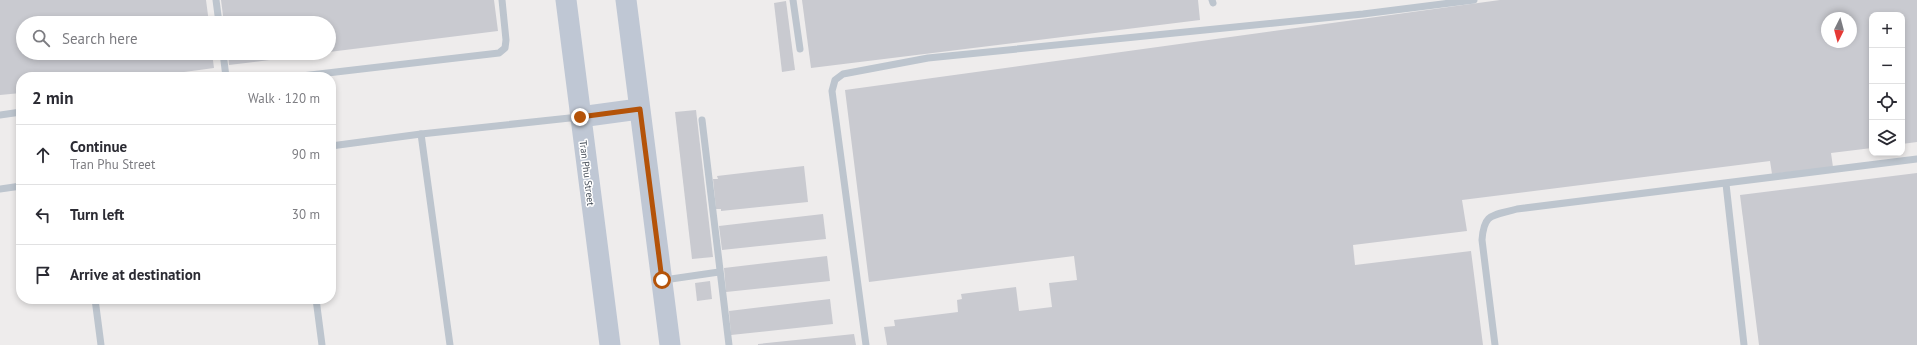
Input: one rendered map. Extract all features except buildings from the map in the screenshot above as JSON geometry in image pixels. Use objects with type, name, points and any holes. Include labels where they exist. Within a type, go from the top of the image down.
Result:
[{"type":"main road","name":"Tran Phu Street","points":[[566,0],[610,345]]},
{"type":"main road","points":[[626,0],[670,345]]},
{"type":"main road","points":[[580,117],[640,109]]},
{"type":"lane","points":[[216,0],[218,16]]},
{"type":"lane","points":[[336,72],[499,53],[505,48],[506,40],[502,0]]},
{"type":"lane","points":[[793,0],[800,49]]},
{"type":"lane","points":[[866,345],[832,91],[835,80],[843,74],[928,58],[1364,14],[1474,0]]},
{"type":"lane","points":[[224,60],[225,72]]},
{"type":"lane","points":[[0,115],[16,113]]},
{"type":"lane","points":[[336,145],[421,134],[580,117]]},
{"type":"lane","points":[[702,120],[719,272],[729,345]]},
{"type":"lane","points":[[421,134],[450,345]]},
{"type":"lane","points":[[1495,345],[1482,240],[1483,225],[1487,218],[1517,209],[1917,159]]},
{"type":"lane","points":[[1726,184],[1744,345]]},
{"type":"lane","points":[[0,189],[16,187]]},
{"type":"lane","points":[[662,280],[719,272]]},
{"type":"lane","points":[[96,304],[101,345]]},
{"type":"lane","points":[[317,304],[322,345]]},
{"type":"route","points":[[580,117],[640,109],[662,280]]}]
